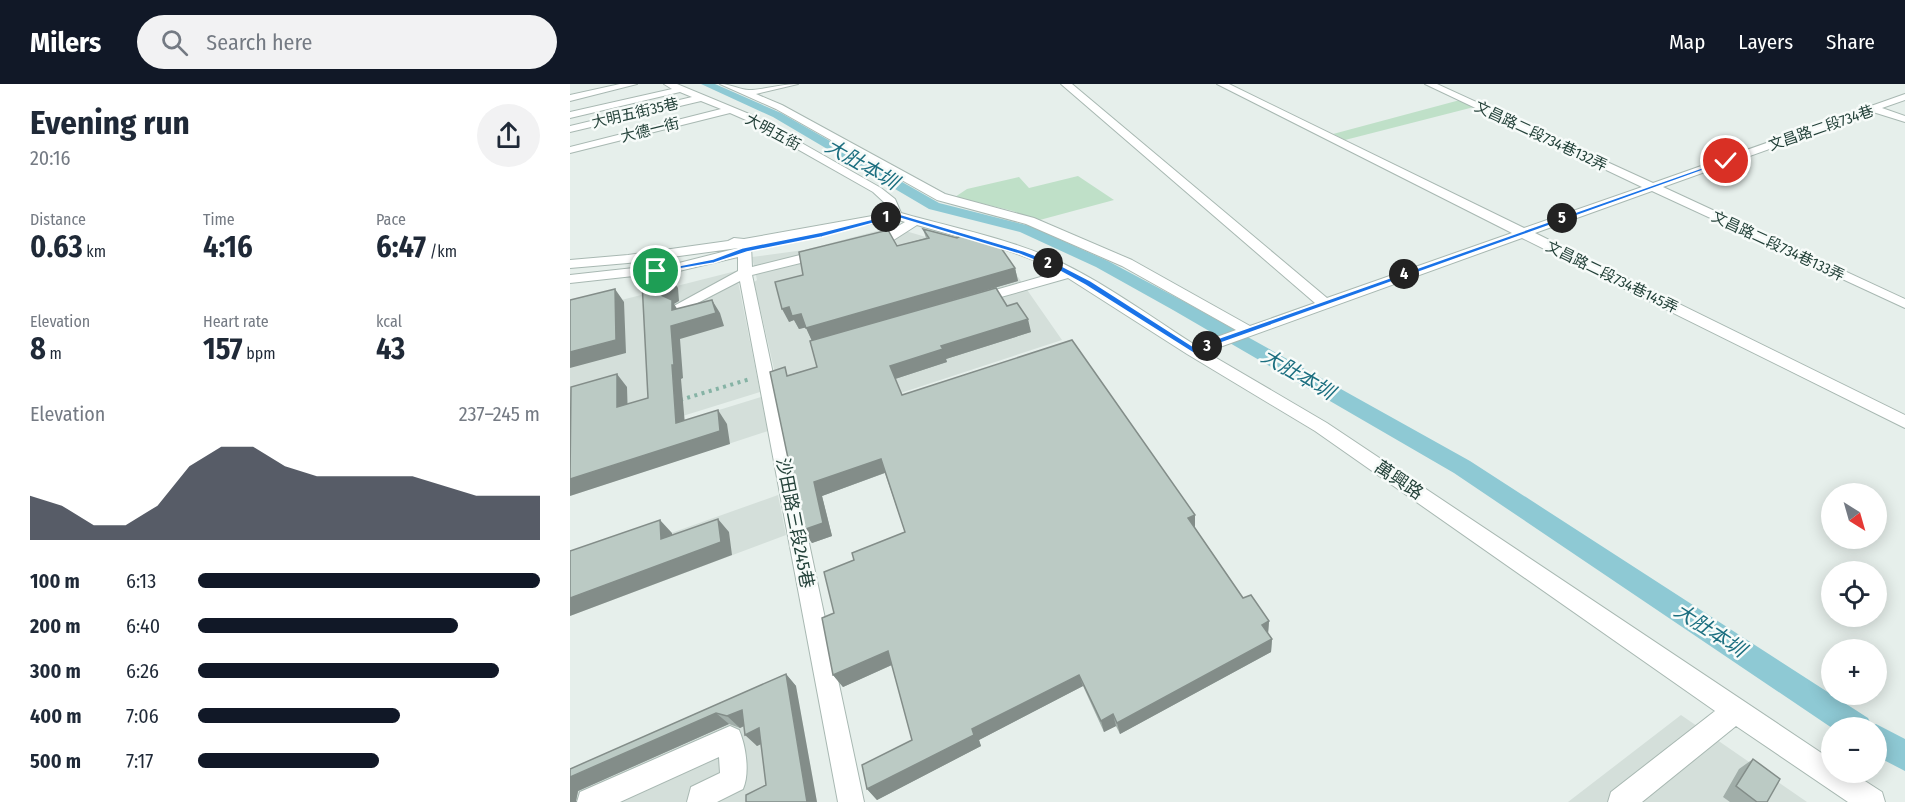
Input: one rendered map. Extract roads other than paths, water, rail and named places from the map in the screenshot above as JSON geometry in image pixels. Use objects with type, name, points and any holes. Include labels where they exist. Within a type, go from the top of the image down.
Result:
[{"type":"street","points":[[570,98],[632,84]]},
{"type":"street","name":"大明五街","points":[[669,84],[750,118],[877,190],[891,202],[895,224]]},
{"type":"street","points":[[725,84],[779,107],[940,197],[1040,226],[1127,263],[1248,331]]},
{"type":"street","points":[[747,93],[793,84]]},
{"type":"street","points":[[1066,84],[1324,303]]},
{"type":"street","name":"文昌路二段734巷145弄","points":[[1222,84],[1905,422]]},
{"type":"street","name":"文昌路二段734巷132弄","points":[[1430,84],[1652,187]]},
{"type":"street","points":[[570,115],[682,89]]},
{"type":"street","name":"文昌路二段734巷","points":[[1193,351],[1521,232],[1905,97]]},
{"type":"street","name":"大明五街35巷","points":[[570,129],[701,98]]},
{"type":"street","points":[[1874,109],[1905,119]]},
{"type":"street","name":"大德一街","points":[[570,150],[730,110]]},
{"type":"street","name":"文昌路二段734巷133弄","points":[[1652,187],[1905,304]]},
{"type":"street","points":[[856,245],[895,224]]},
{"type":"street","points":[[570,272],[895,224]]},
{"type":"street","name":"萬興路","points":[[895,224],[913,230],[1022,252],[1069,273],[1193,351],[1321,427],[1735,711],[1872,802]]},
{"type":"street","points":[[570,258],[724,242],[745,246]]},
{"type":"street","points":[[570,279],[714,261],[745,246]]},
{"type":"street","name":"沙田路三段245巷","points":[[745,246],[746,273],[851,802]]},
{"type":"street","points":[[679,307],[746,273],[835,250]]},
{"type":"street","points":[[570,264],[712,251]]},
{"type":"street","points":[[966,303],[1069,273]]},
{"type":"street","points":[[1622,802],[1735,711]]},
{"type":"street","points":[[590,802],[730,739],[734,780],[700,796],[700,802]]},
{"type":"waterway","name":"大肚本圳","points":[[706,84],[777,115],[934,206],[1025,229],[1102,264],[1179,306],[1462,467],[1841,717]]},
{"type":"waterway","name":"大肚本圳","points":[[1887,745],[1905,756]]}]
